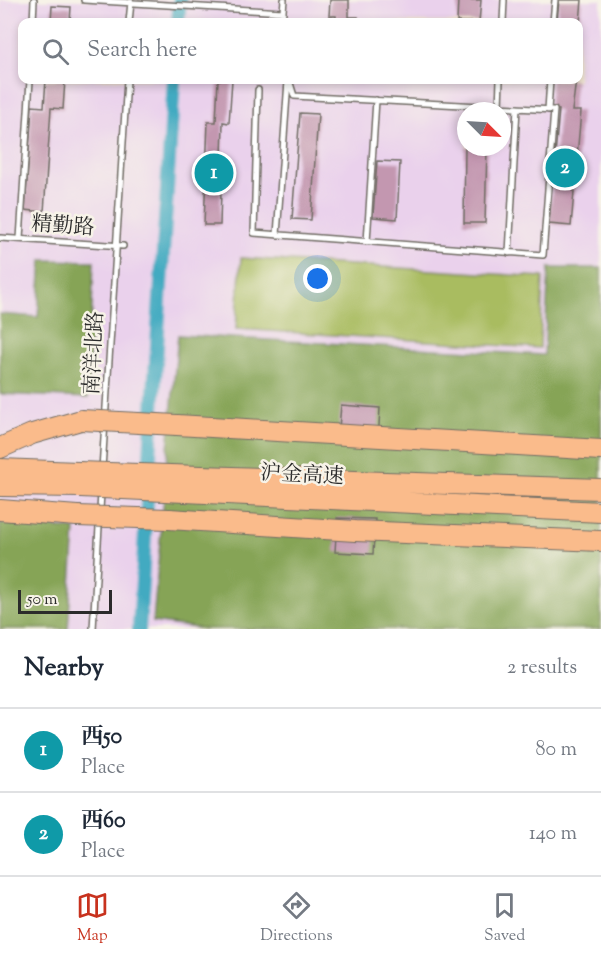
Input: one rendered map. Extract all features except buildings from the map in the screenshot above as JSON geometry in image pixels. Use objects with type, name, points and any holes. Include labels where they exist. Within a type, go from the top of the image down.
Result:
[{"type":"highway","points":[[0,448],[32,434],[81,420],[596,453]]},
{"type":"highway","name":"沪金高速","points":[[0,469],[79,479],[601,512]]},
{"type":"highway","name":"沪金高速","points":[[0,486],[79,479],[601,489]]},
{"type":"highway","points":[[0,510],[355,531],[581,538],[601,541]]},
{"type":"highway","points":[[581,538],[601,526]]},
{"type":"lane","points":[[33,18],[34,0]]},
{"type":"lane","points":[[84,0],[283,12]]},
{"type":"lane","points":[[282,18],[284,0]]},
{"type":"lane","points":[[503,18],[504,0]]},
{"type":"lane","points":[[553,18],[555,0]]},
{"type":"lane","points":[[129,18],[131,2]]},
{"type":"lane","points":[[20,239],[30,84]]},
{"type":"lane","name":"南洋北路","points":[[93,629],[127,84]]},
{"type":"lane","points":[[277,235],[288,84]]},
{"type":"lane","points":[[290,84],[294,96],[457,105]]},
{"type":"lane","points":[[499,102],[500,84]]},
{"type":"lane","points":[[548,110],[550,84]]},
{"type":"lane","points":[[258,90],[254,233],[543,255],[554,110],[511,108]]},
{"type":"lane","points":[[367,242],[376,100]]},
{"type":"lane","points":[[509,253],[517,108]]},
{"type":"lane","name":"精勤路","points":[[0,238],[123,246]]},
{"type":"shaded area","points":[[0,0],[601,0],[601,629],[0,629]]},
{"type":"green space","points":[[241,258],[543,277],[540,348],[236,329]]},
{"type":"green space","points":[[42,260],[94,261],[88,398],[0,394],[0,314],[38,317]]},
{"type":"green space","points":[[549,268],[601,268],[601,629],[205,629],[153,622],[178,335],[544,355]]},
{"type":"green space","points":[[0,523],[75,529],[68,629],[0,629]]},
{"type":"waterway","points":[[178,18],[180,0]]},
{"type":"waterway","points":[[139,629],[174,84]]},
{"type":"place","name":"西60","points":[[565,168]]},
{"type":"place","name":"西50","points":[[214,173]]}]
